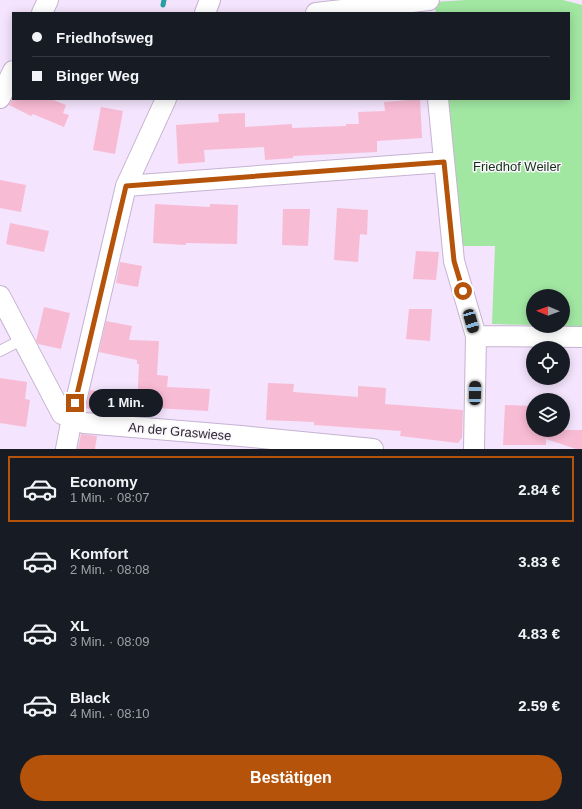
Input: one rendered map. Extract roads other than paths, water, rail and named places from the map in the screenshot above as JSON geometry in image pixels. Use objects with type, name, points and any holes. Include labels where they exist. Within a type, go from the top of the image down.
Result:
[{"type":"street","points":[[42,12],[48,0]]},
{"type":"street","points":[[205,12],[210,0]]},
{"type":"street","points":[[325,12],[429,0],[430,12]]},
{"type":"street","points":[[0,98],[12,73]]},
{"type":"street","points":[[66,449],[126,186],[166,100]]},
{"type":"street","points":[[438,100],[454,261],[476,336],[474,449]]},
{"type":"street","points":[[126,186],[444,162]]},
{"type":"street","points":[[0,296],[62,414],[72,418]]},
{"type":"street","points":[[476,336],[582,337]]},
{"type":"street","name":"An der Graswiese","points":[[72,418],[84,423],[240,442],[374,449]]},
{"type":"lane","points":[[0,351],[23,339]]},
{"type":"waterway","points":[[163,5],[164,0]]},
{"type":"park label","name":"Friedhof Weiler","points":[[517,166]]}]
